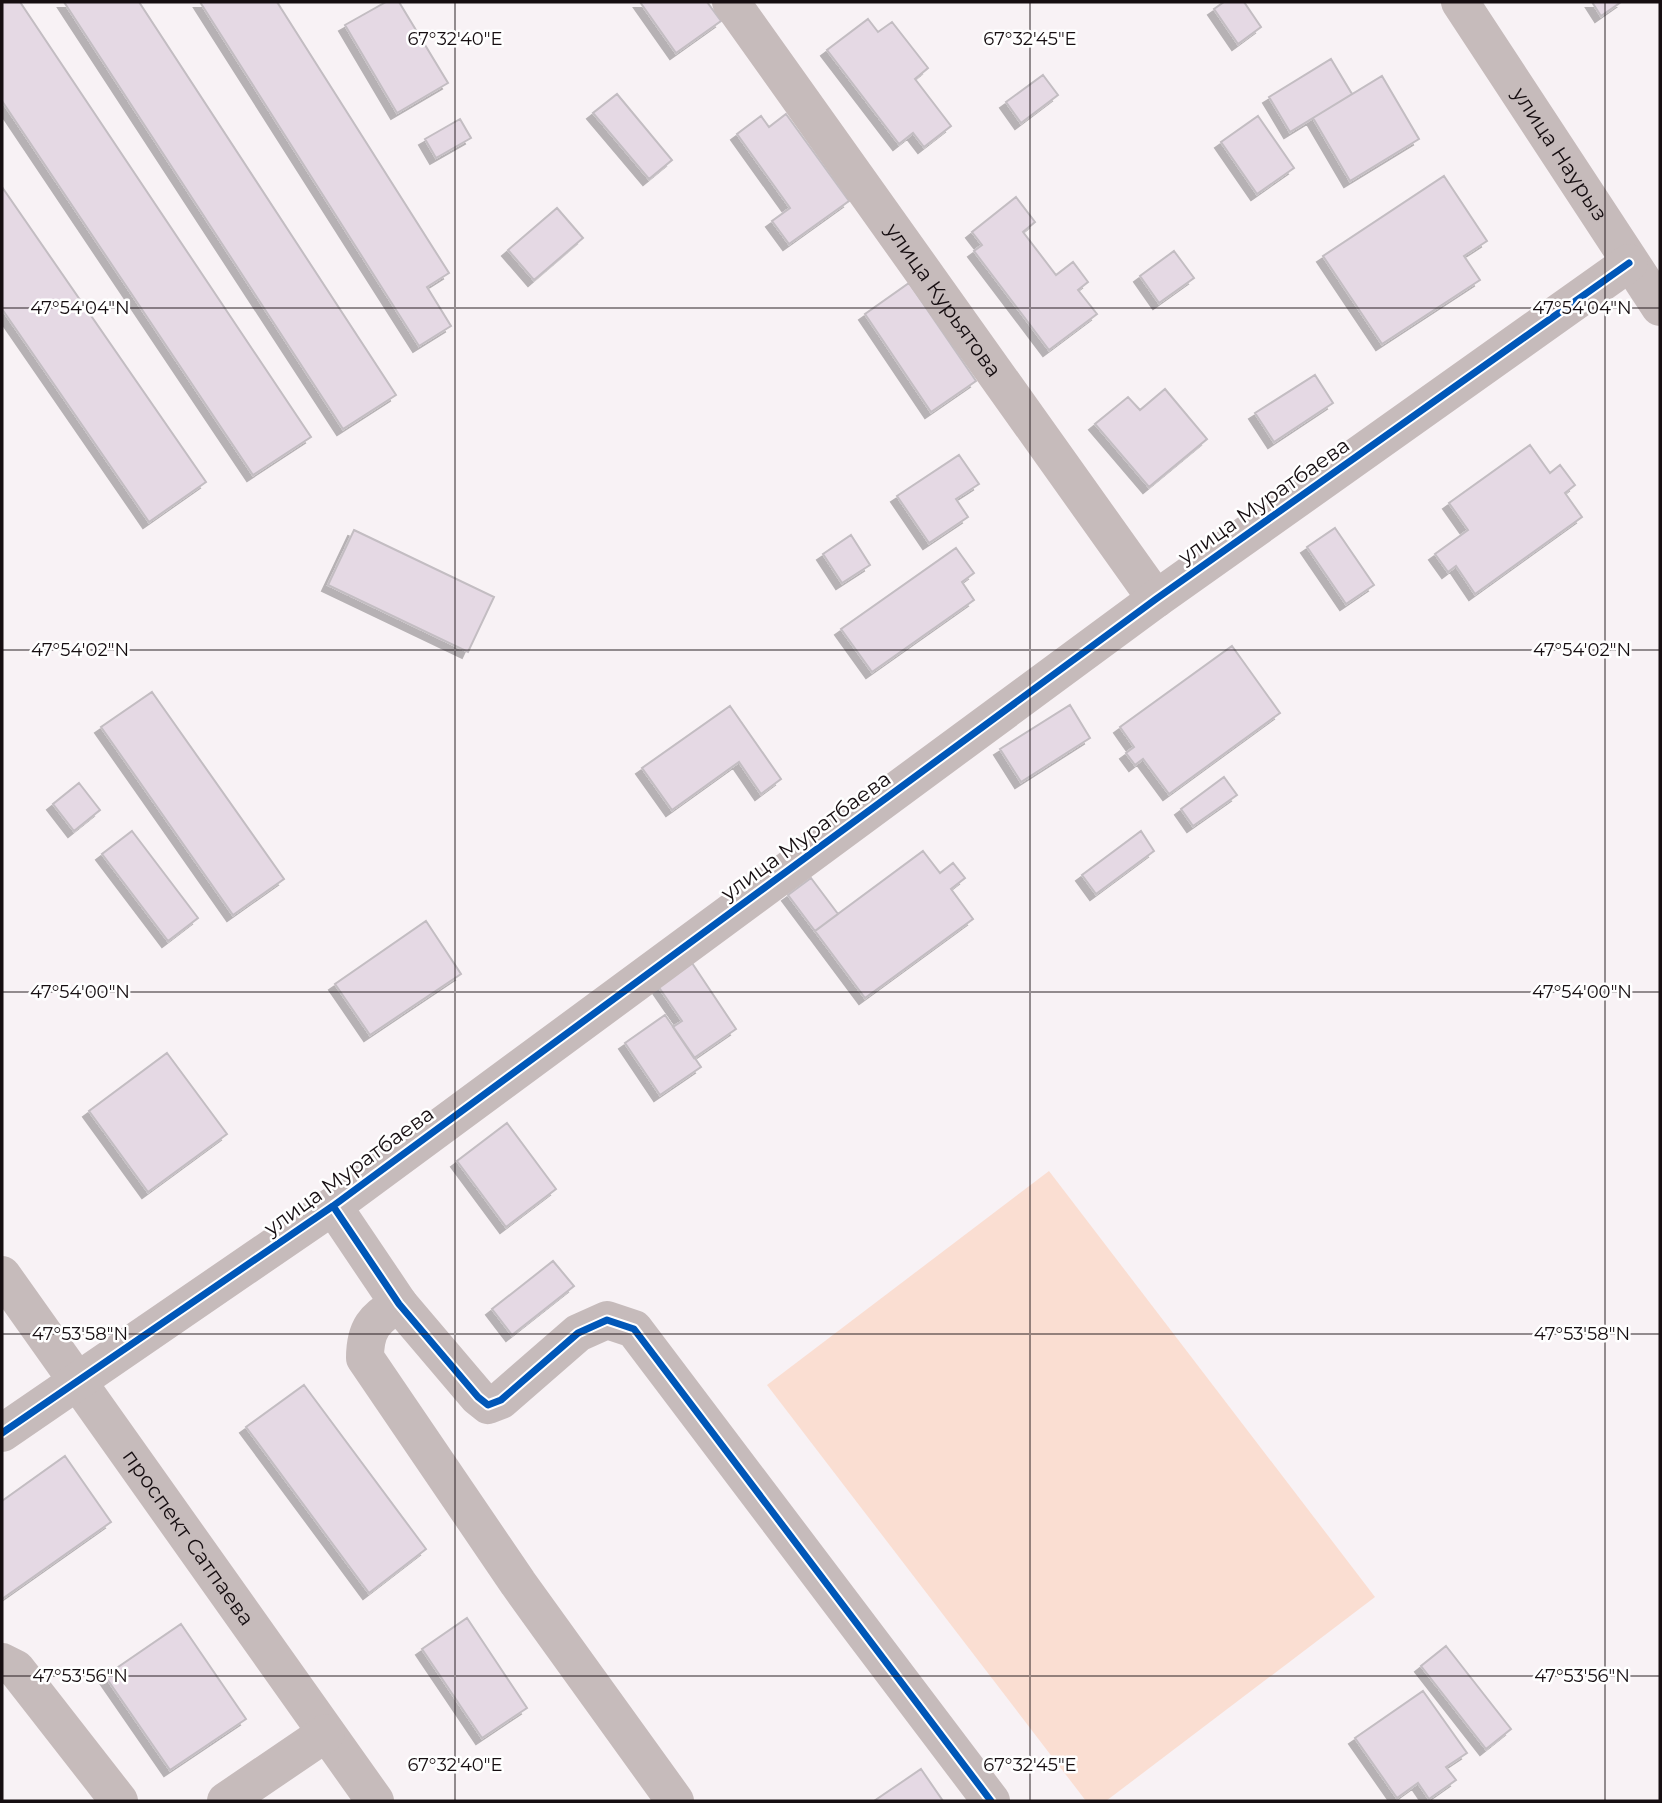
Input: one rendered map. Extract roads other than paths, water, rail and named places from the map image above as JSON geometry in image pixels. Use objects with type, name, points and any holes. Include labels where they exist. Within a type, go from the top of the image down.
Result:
[{"type":"street","name":"улица Курьятова","points":[[731,2],[1156,599]]},
{"type":"street","name":"улица Наурыз","points":[[1460,2],[1660,307]]},
{"type":"street","name":"улица Муратбаева","points":[[2,1433],[333,1206],[1156,599],[1629,263]]},
{"type":"street","points":[[333,1206],[399,1304],[478,1397],[488,1405],[501,1400],[578,1333],[607,1320],[634,1329],[991,1801]]},
{"type":"street","name":"проспект Сатпаева","points":[[2,1275],[375,1801]]},
{"type":"street","points":[[399,1304],[372,1325],[365,1339],[365,1358],[518,1583],[675,1801]]},
{"type":"street","points":[[2,1662],[16,1669],[119,1801]]},
{"type":"street","points":[[226,1801],[326,1733]]}]
